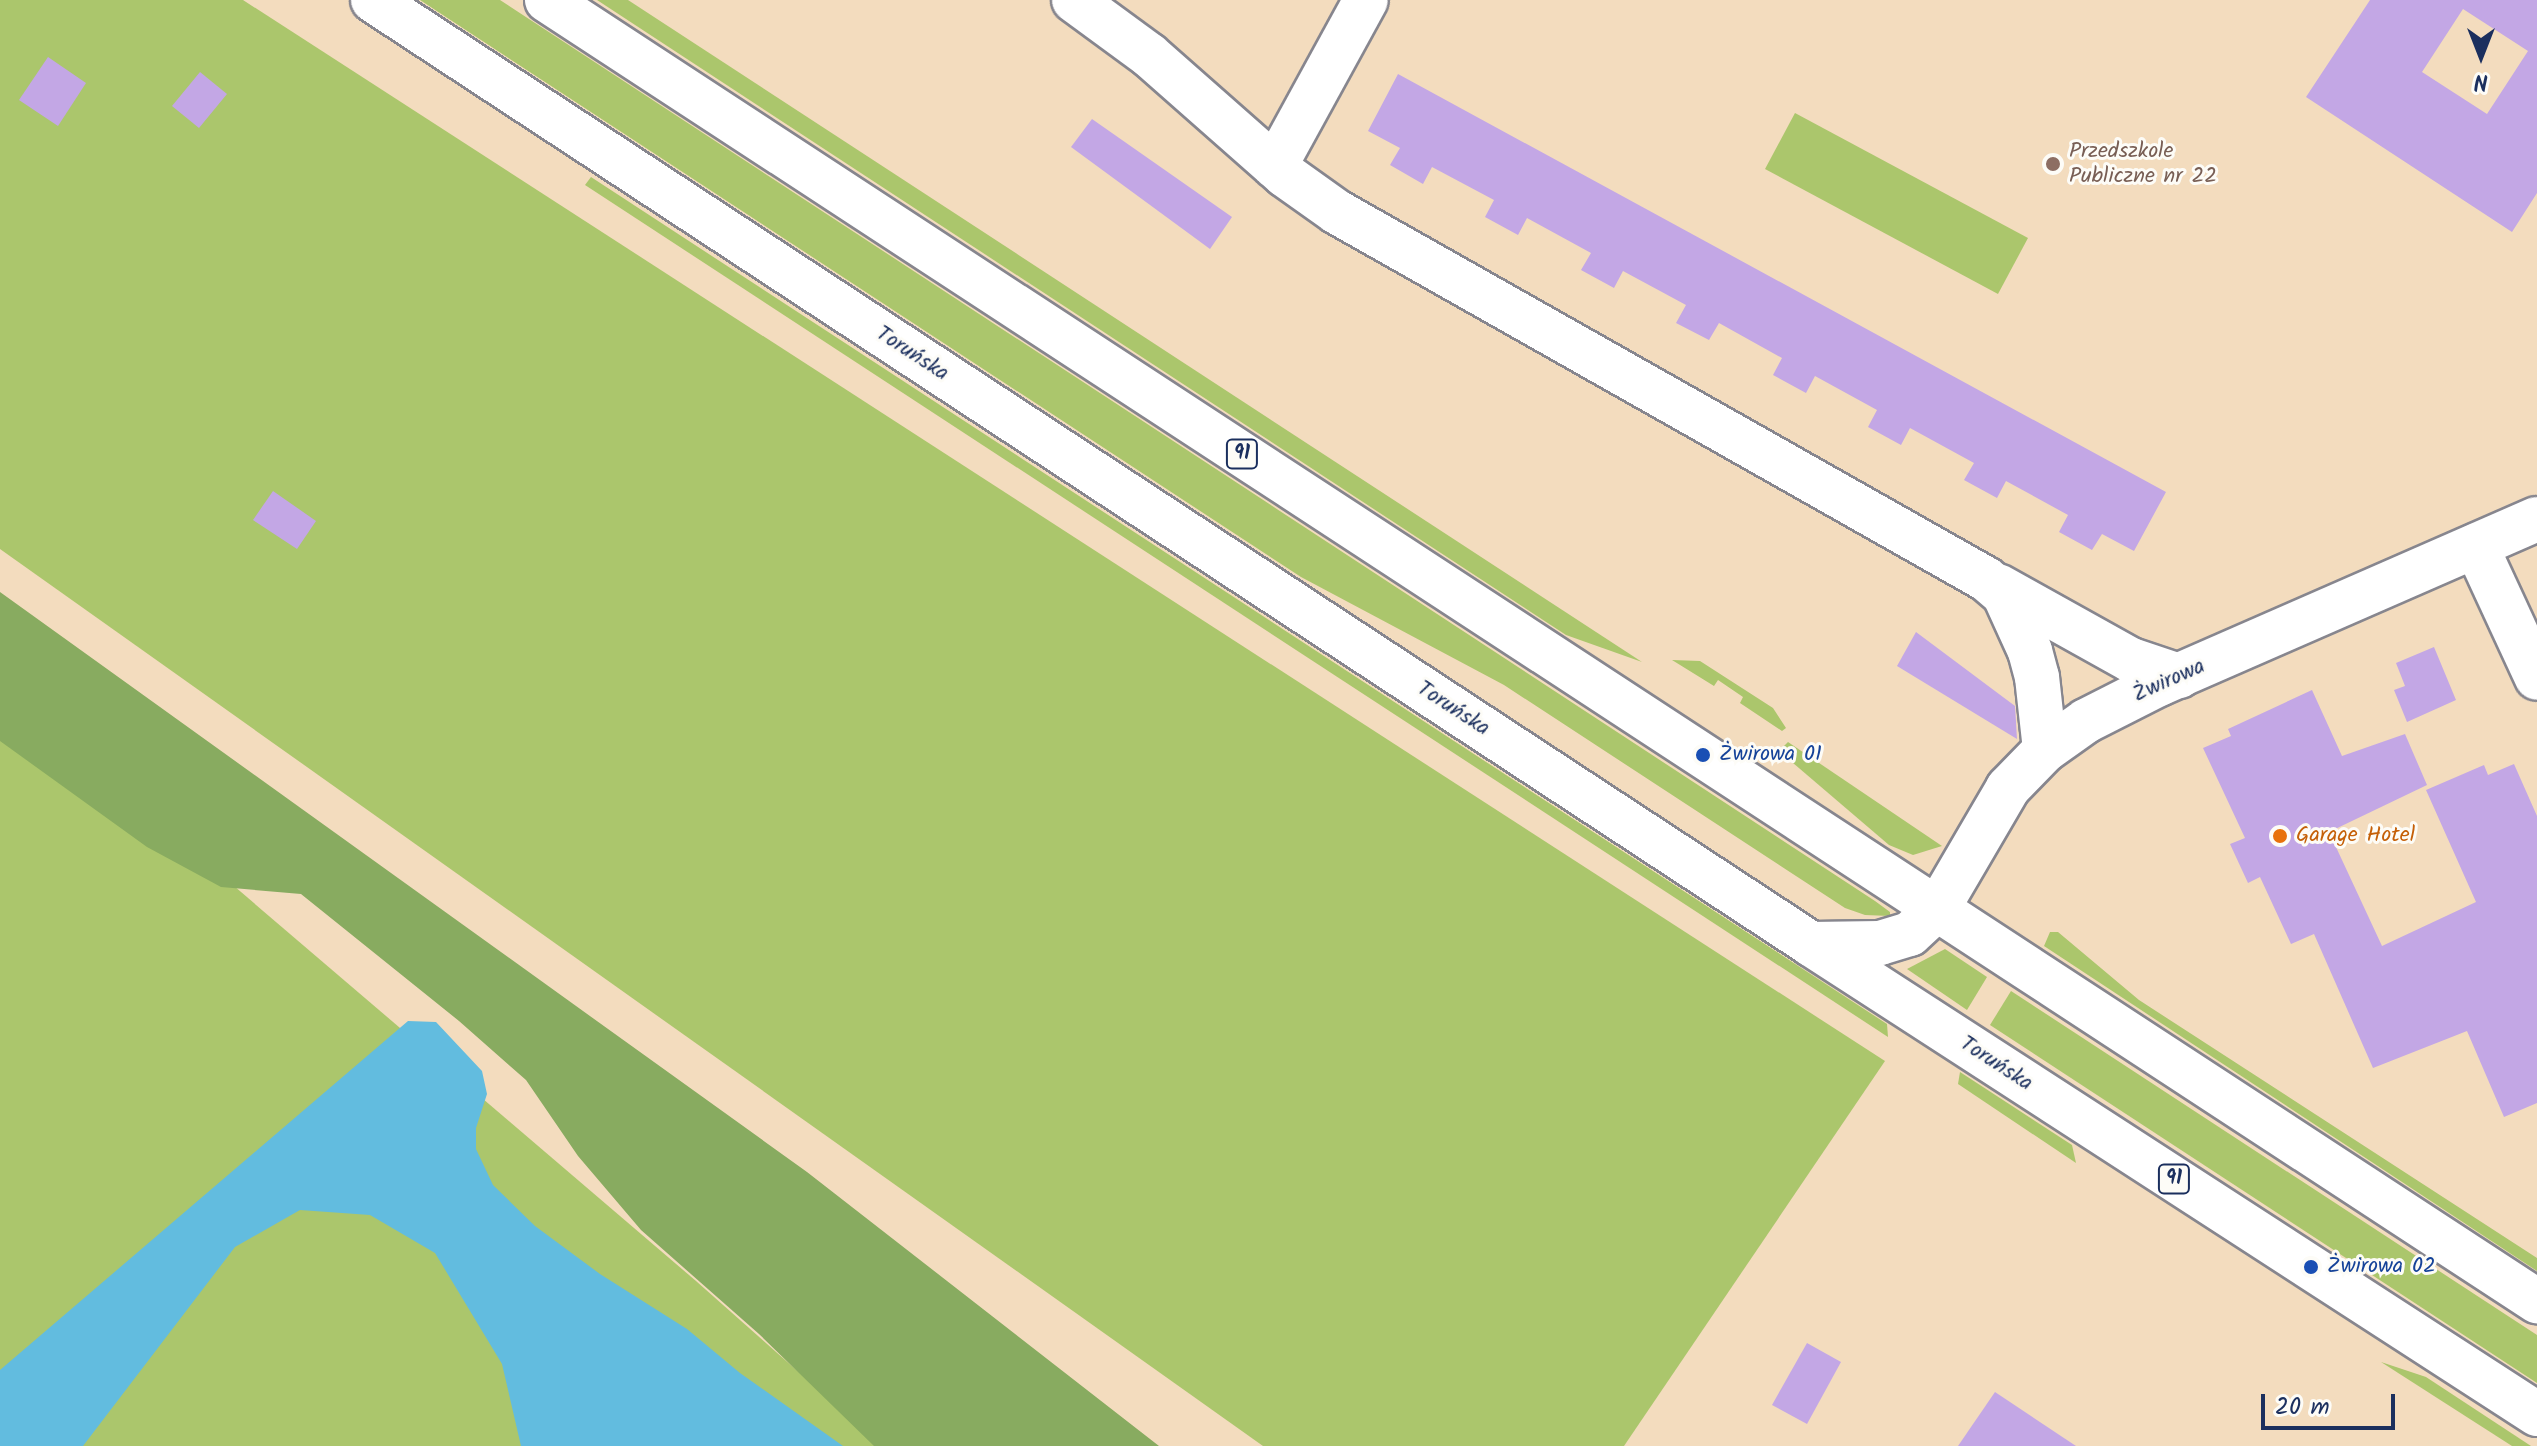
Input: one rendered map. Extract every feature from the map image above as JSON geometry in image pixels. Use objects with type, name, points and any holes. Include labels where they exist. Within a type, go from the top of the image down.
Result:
[{"type":"main road","name":"Toruńska","points":[[373,0],[1811,944],[2537,1414]]},
{"type":"main road","name":"91","points":[[547,0],[2537,1301]]},
{"type":"main road","points":[[1074,0],[1149,55],[1275,166],[1337,212],[2131,660],[2179,676]]},
{"type":"main road","points":[[1275,166],[1366,0]]},
{"type":"main road","name":"Żwirowa","points":[[1811,944],[1880,943],[1910,934],[1938,908],[2008,788],[2045,750],[2098,715],[2179,676],[2537,519]]},
{"type":"main road","points":[[2476,546],[2537,678]]},
{"type":"main road","points":[[1986,579],[2004,594],[2030,651],[2037,677],[2045,750]]},
{"type":"green space","points":[[0,0],[243,0],[1885,1061],[1624,1446],[1263,1446],[0,549]]},
{"type":"green space","points":[[420,0],[500,0],[1875,901],[1890,912],[1890,916],[1865,915],[1845,908],[1504,685],[1301,577]]},
{"type":"green space","points":[[597,0],[628,0],[1642,662],[1566,635]]},
{"type":"green space","points":[[1795,113],[2028,238],[1998,294],[1765,169]]},
{"type":"green space","points":[[591,177],[1887,1024],[1888,1037],[585,185]]},
{"type":"green space","points":[[0,592],[807,1172],[1159,1446],[874,1446],[759,1334],[641,1230],[578,1156],[526,1080],[459,1021],[301,894],[221,887],[147,847],[0,741]]},
{"type":"green space","points":[[1672,660],[1700,661],[1773,708],[1786,728],[1782,731],[1740,703],[1743,697],[1718,680],[1714,686]]},
{"type":"green space","points":[[0,686],[696,1281],[882,1446],[0,1446]]},
{"type":"green space","points":[[1788,742],[1942,846],[1913,855],[1889,845],[1779,751]]},
{"type":"green space","points":[[2050,932],[2058,932],[2139,1000],[2537,1258],[2537,1271],[2044,946]]},
{"type":"green space","points":[[1945,949],[1987,977],[1967,1010],[1907,969]]},
{"type":"green space","points":[[2011,991],[2537,1335],[2537,1383],[1990,1025]]},
{"type":"green space","points":[[1960,1072],[2072,1145],[2076,1163],[1958,1084]]},
{"type":"green space","points":[[2381,1362],[2426,1377],[2531,1446],[2512,1446]]},
{"type":"water","points":[[408,1021],[436,1022],[482,1071],[487,1094],[476,1128],[476,1149],[493,1185],[535,1226],[600,1274],[687,1329],[740,1373],[843,1446],[521,1446],[502,1364],[435,1253],[370,1215],[300,1210],[235,1247],[83,1446],[0,1446],[0,1370]]},
{"type":"building","points":[[2370,0],[2537,0],[2537,193],[2512,232],[2306,97]],"holes":[[[2463,9],[2528,51],[2487,114],[2422,72]]]},
{"type":"building","points":[[48,57],[86,83],[58,126],[19,100]]},
{"type":"building","points":[[200,72],[227,94],[199,128],[172,106]]},
{"type":"building","points":[[1398,74],[2166,492],[2134,551],[2102,534],[2092,550],[2059,532],[2068,515],[2006,481],[1997,498],[1964,480],[1974,463],[1910,428],[1901,445],[1868,427],[1877,410],[1815,376],[1806,393],[1773,375],[1782,358],[1719,323],[1709,340],[1676,323],[1686,305],[1623,271],[1614,288],[1581,270],[1591,253],[1527,218],[1518,235],[1485,217],[1494,200],[1432,167],[1423,184],[1390,165],[1400,148],[1368,131]]},
{"type":"building","points":[[1092,119],[1232,217],[1210,249],[1071,147]]},
{"type":"building","points":[[273,491],[316,521],[297,549],[253,520]]},
{"type":"building","points":[[1916,632],[2015,706],[2017,739],[1897,666]]},
{"type":"building","points":[[2434,647],[2456,700],[2407,722],[2394,690],[2405,686],[2396,663]]},
{"type":"building","points":[[2312,690],[2342,756],[2405,734],[2427,785],[2329,832],[2382,946],[2476,902],[2426,790],[2484,765],[2488,775],[2514,764],[2537,816],[2537,1103],[2504,1117],[2467,1031],[2373,1068],[2314,934],[2291,944],[2260,877],[2248,883],[2230,844],[2245,838],[2203,748],[2231,736],[2228,729]]},
{"type":"building","points":[[1807,1343],[1841,1362],[1807,1424],[1772,1405]]},
{"type":"building","points":[[1995,1392],[2076,1446],[1958,1446]]},
{"type":"place","name":"Przedszkole Publiczne nr 22","points":[[2053,164]]},
{"type":"place","name":"Żwirowa 01","points":[[1703,755]]},
{"type":"place","name":"Garage Hotel","points":[[2280,836]]},
{"type":"place","name":"Żwirowa 02","points":[[2311,1267]]}]
